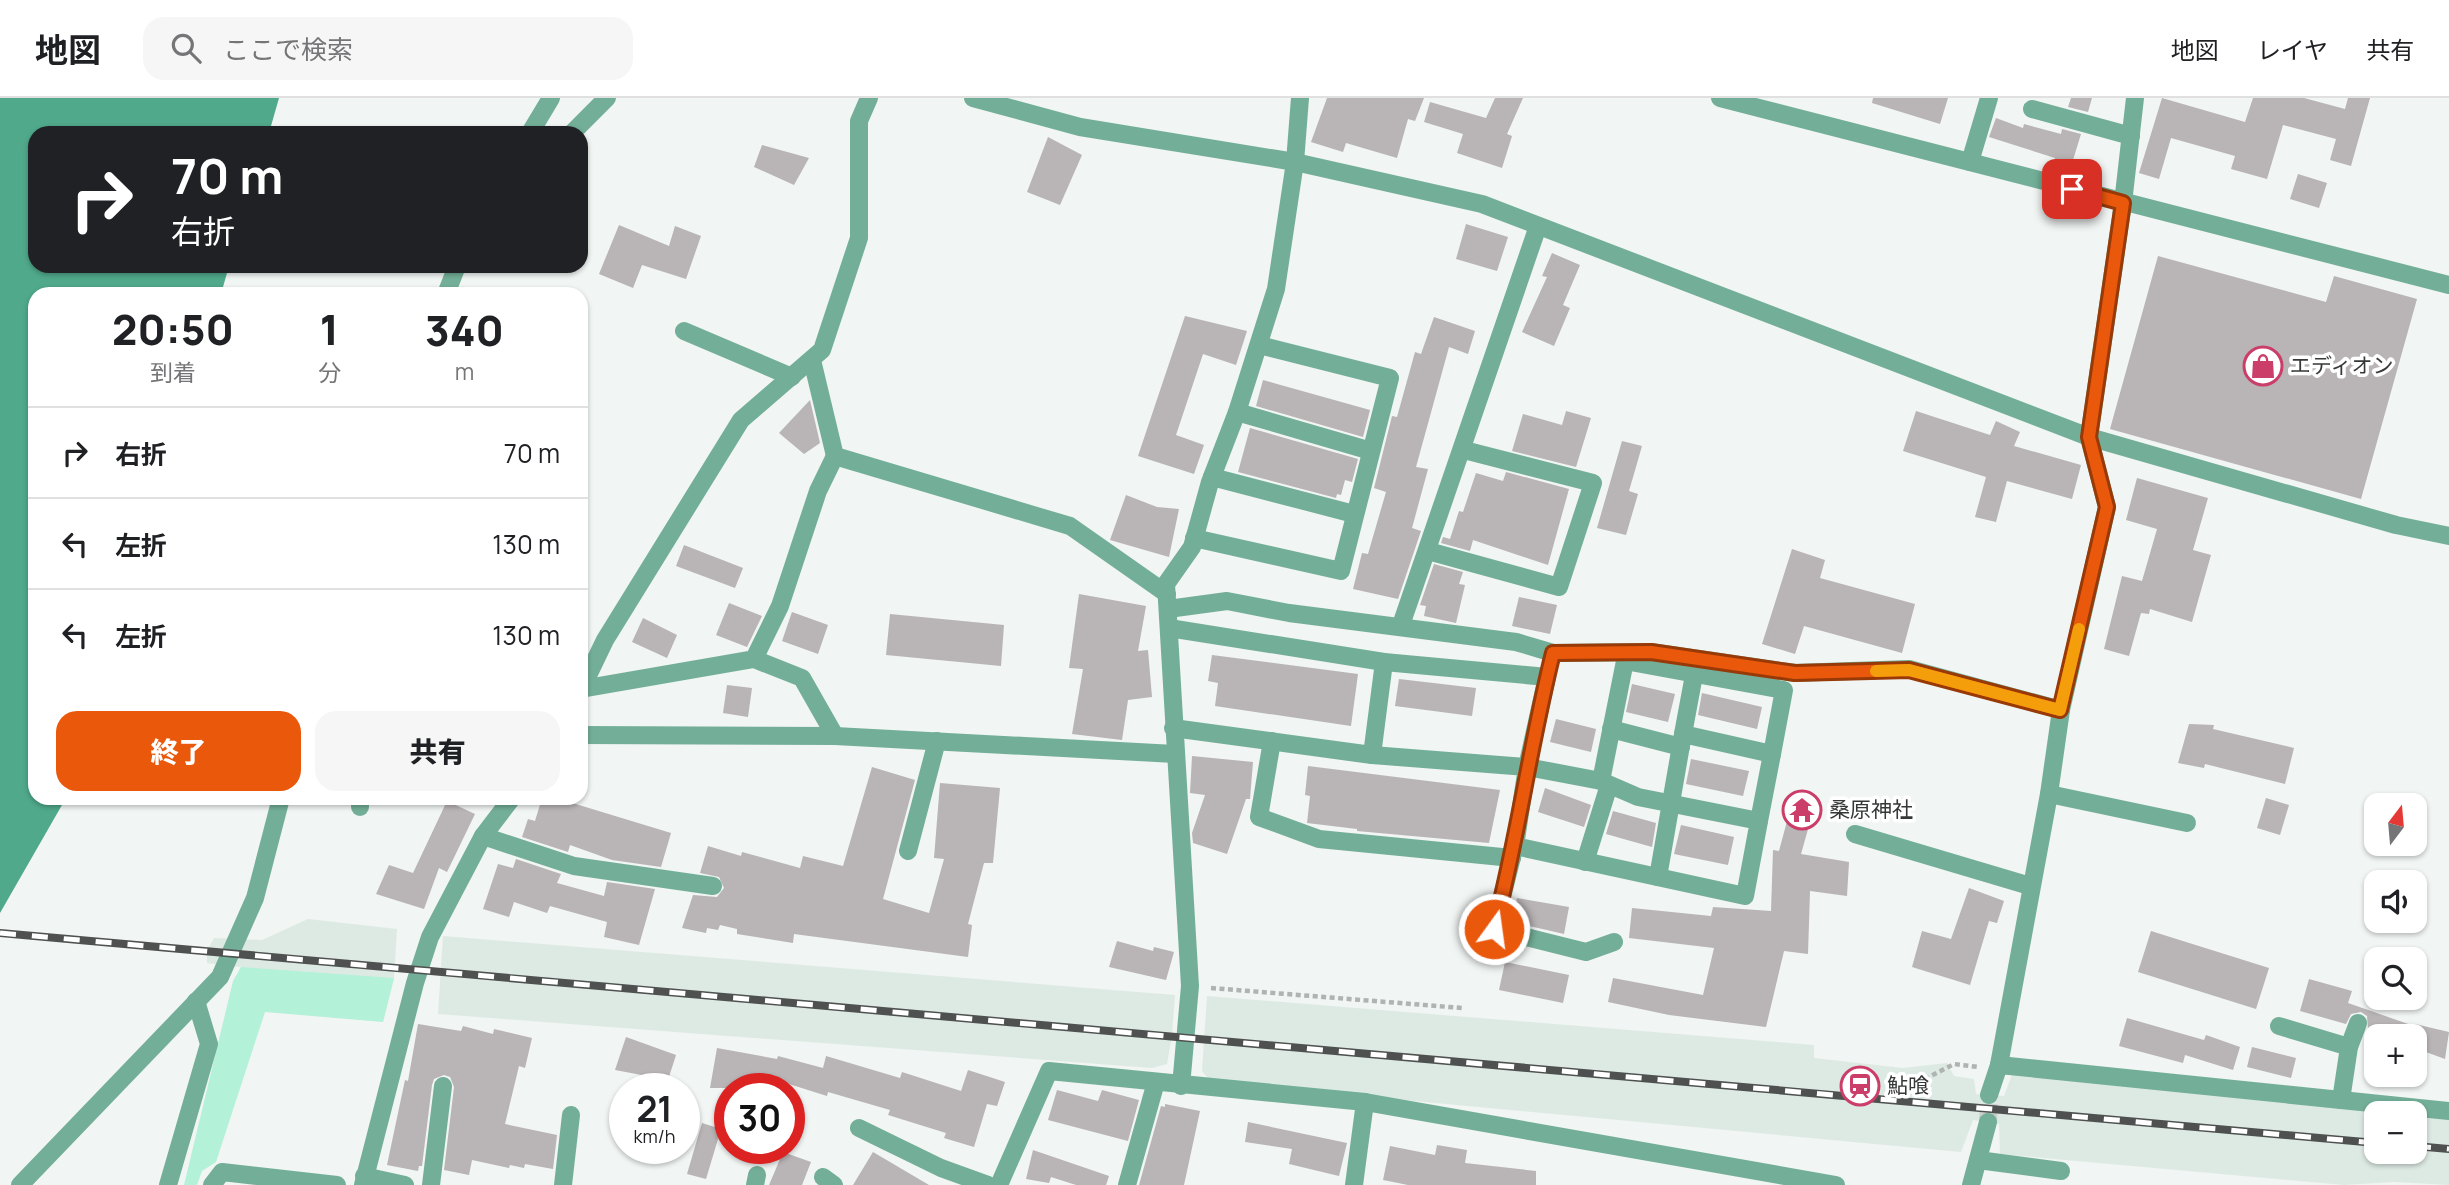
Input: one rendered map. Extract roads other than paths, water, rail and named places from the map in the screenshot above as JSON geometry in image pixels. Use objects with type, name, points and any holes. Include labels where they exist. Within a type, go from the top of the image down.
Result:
[{"type":"street","points":[[534,126],[551,98]]},
{"type":"street","points":[[579,126],[607,98]]},
{"type":"street","points":[[588,675],[605,639],[741,420],[822,351],[859,238],[859,121],[869,98]]},
{"type":"street","points":[[973,98],[1080,127],[1294,162],[1482,204],[2089,437],[2396,525],[2449,536]]},
{"type":"street","points":[[1181,1086],[1190,986],[1173,728],[1167,584],[1192,547],[1212,477],[1237,412],[1276,289],[1300,98]]},
{"type":"street","points":[[1720,98],[2449,285]]},
{"type":"street","points":[[1970,162],[1989,98]]},
{"type":"street","points":[[1989,1095],[1999,1065],[2049,794],[2060,710],[2107,507],[2089,437],[2123,203],[2135,98]]},
{"type":"street","points":[[2032,109],[2131,136]]},
{"type":"street","points":[[1401,625],[1464,450],[1538,226]]},
{"type":"street","points":[[684,331],[792,377]]},
{"type":"street","points":[[1194,538],[1341,571],[1390,378],[1259,345]]},
{"type":"street","points":[[754,659],[780,606],[818,491],[835,456],[812,360]]},
{"type":"street","points":[[1237,412],[1371,451]]},
{"type":"street","points":[[1428,551],[1559,587],[1593,483],[1464,450]]},
{"type":"street","points":[[835,456],[1070,526],[1167,602],[1227,601],[1289,613],[1401,625],[1516,642],[1553,653],[1651,652],[1795,673],[1909,670],[2060,710]]},
{"type":"street","points":[[1212,477],[1354,513]]},
{"type":"street","points":[[1169,628],[1384,662],[1547,677]]},
{"type":"street","points":[[1553,653],[1527,767],[1514,852],[1494,929],[1586,952],[1614,942]]},
{"type":"street","points":[[588,689],[754,659],[802,678],[835,736]]},
{"type":"street","points":[[1272,741],[1259,817],[1320,839],[1514,852],[1585,862],[1745,897],[1784,690],[1694,676],[1625,661],[1611,729],[1605,783],[1585,862]]},
{"type":"street","points":[[1372,755],[1384,662]]},
{"type":"street","points":[[1658,877],[1694,676]]},
{"type":"street","points":[[1173,728],[1372,755],[1527,767],[1605,783],[1638,797],[1759,821]]},
{"type":"street","points":[[1611,729],[1772,754]]},
{"type":"street","points":[[588,735],[835,736],[1175,754]]},
{"type":"street","points":[[908,851],[937,741]]},
{"type":"street","points":[[2049,794],[2187,823]]},
{"type":"street","points":[[20,1185],[220,977],[233,953],[255,898],[279,805]]},
{"type":"street","points":[[405,1185],[363,1180],[430,937],[483,836],[507,805]]},
{"type":"street","points":[[1856,834],[2030,886]]},
{"type":"street","points":[[483,836],[574,866],[713,886]]},
{"type":"street","points":[[168,1185],[209,1044],[195,1001]]},
{"type":"street","points":[[2341,1100],[2349,1048],[2358,1023]]},
{"type":"street","points":[[2279,1026],[2349,1048]]},
{"type":"street","points":[[1999,1065],[2449,1111]]},
{"type":"street","points":[[999,1185],[1049,1071],[1365,1102],[1836,1185]]},
{"type":"street","points":[[1127,1185],[1156,1082]]},
{"type":"street","points":[[431,1185],[443,1086]]},
{"type":"street","points":[[1354,1185],[1365,1102]]},
{"type":"street","points":[[563,1185],[571,1115]]},
{"type":"street","points":[[1971,1185],[1988,1122]]},
{"type":"street","points":[[859,1128],[941,1168],[989,1185]]},
{"type":"street","points":[[1978,1160],[2060,1171]]},
{"type":"street","points":[[212,1185],[222,1171],[337,1185]]},
{"type":"tunnel","points":[[1988,1122],[1989,1095]]},
{"type":"railway","points":[[0,933],[2364,1142]]},
{"type":"railway","points":[[2427,1147],[2449,1149]]},
{"type":"place","name":"エディオン","points":[[2263,366]]},
{"type":"place","name":"桑原神社","points":[[1802,810]]},
{"type":"place","name":"鮎喰","points":[[1860,1086]]}]
